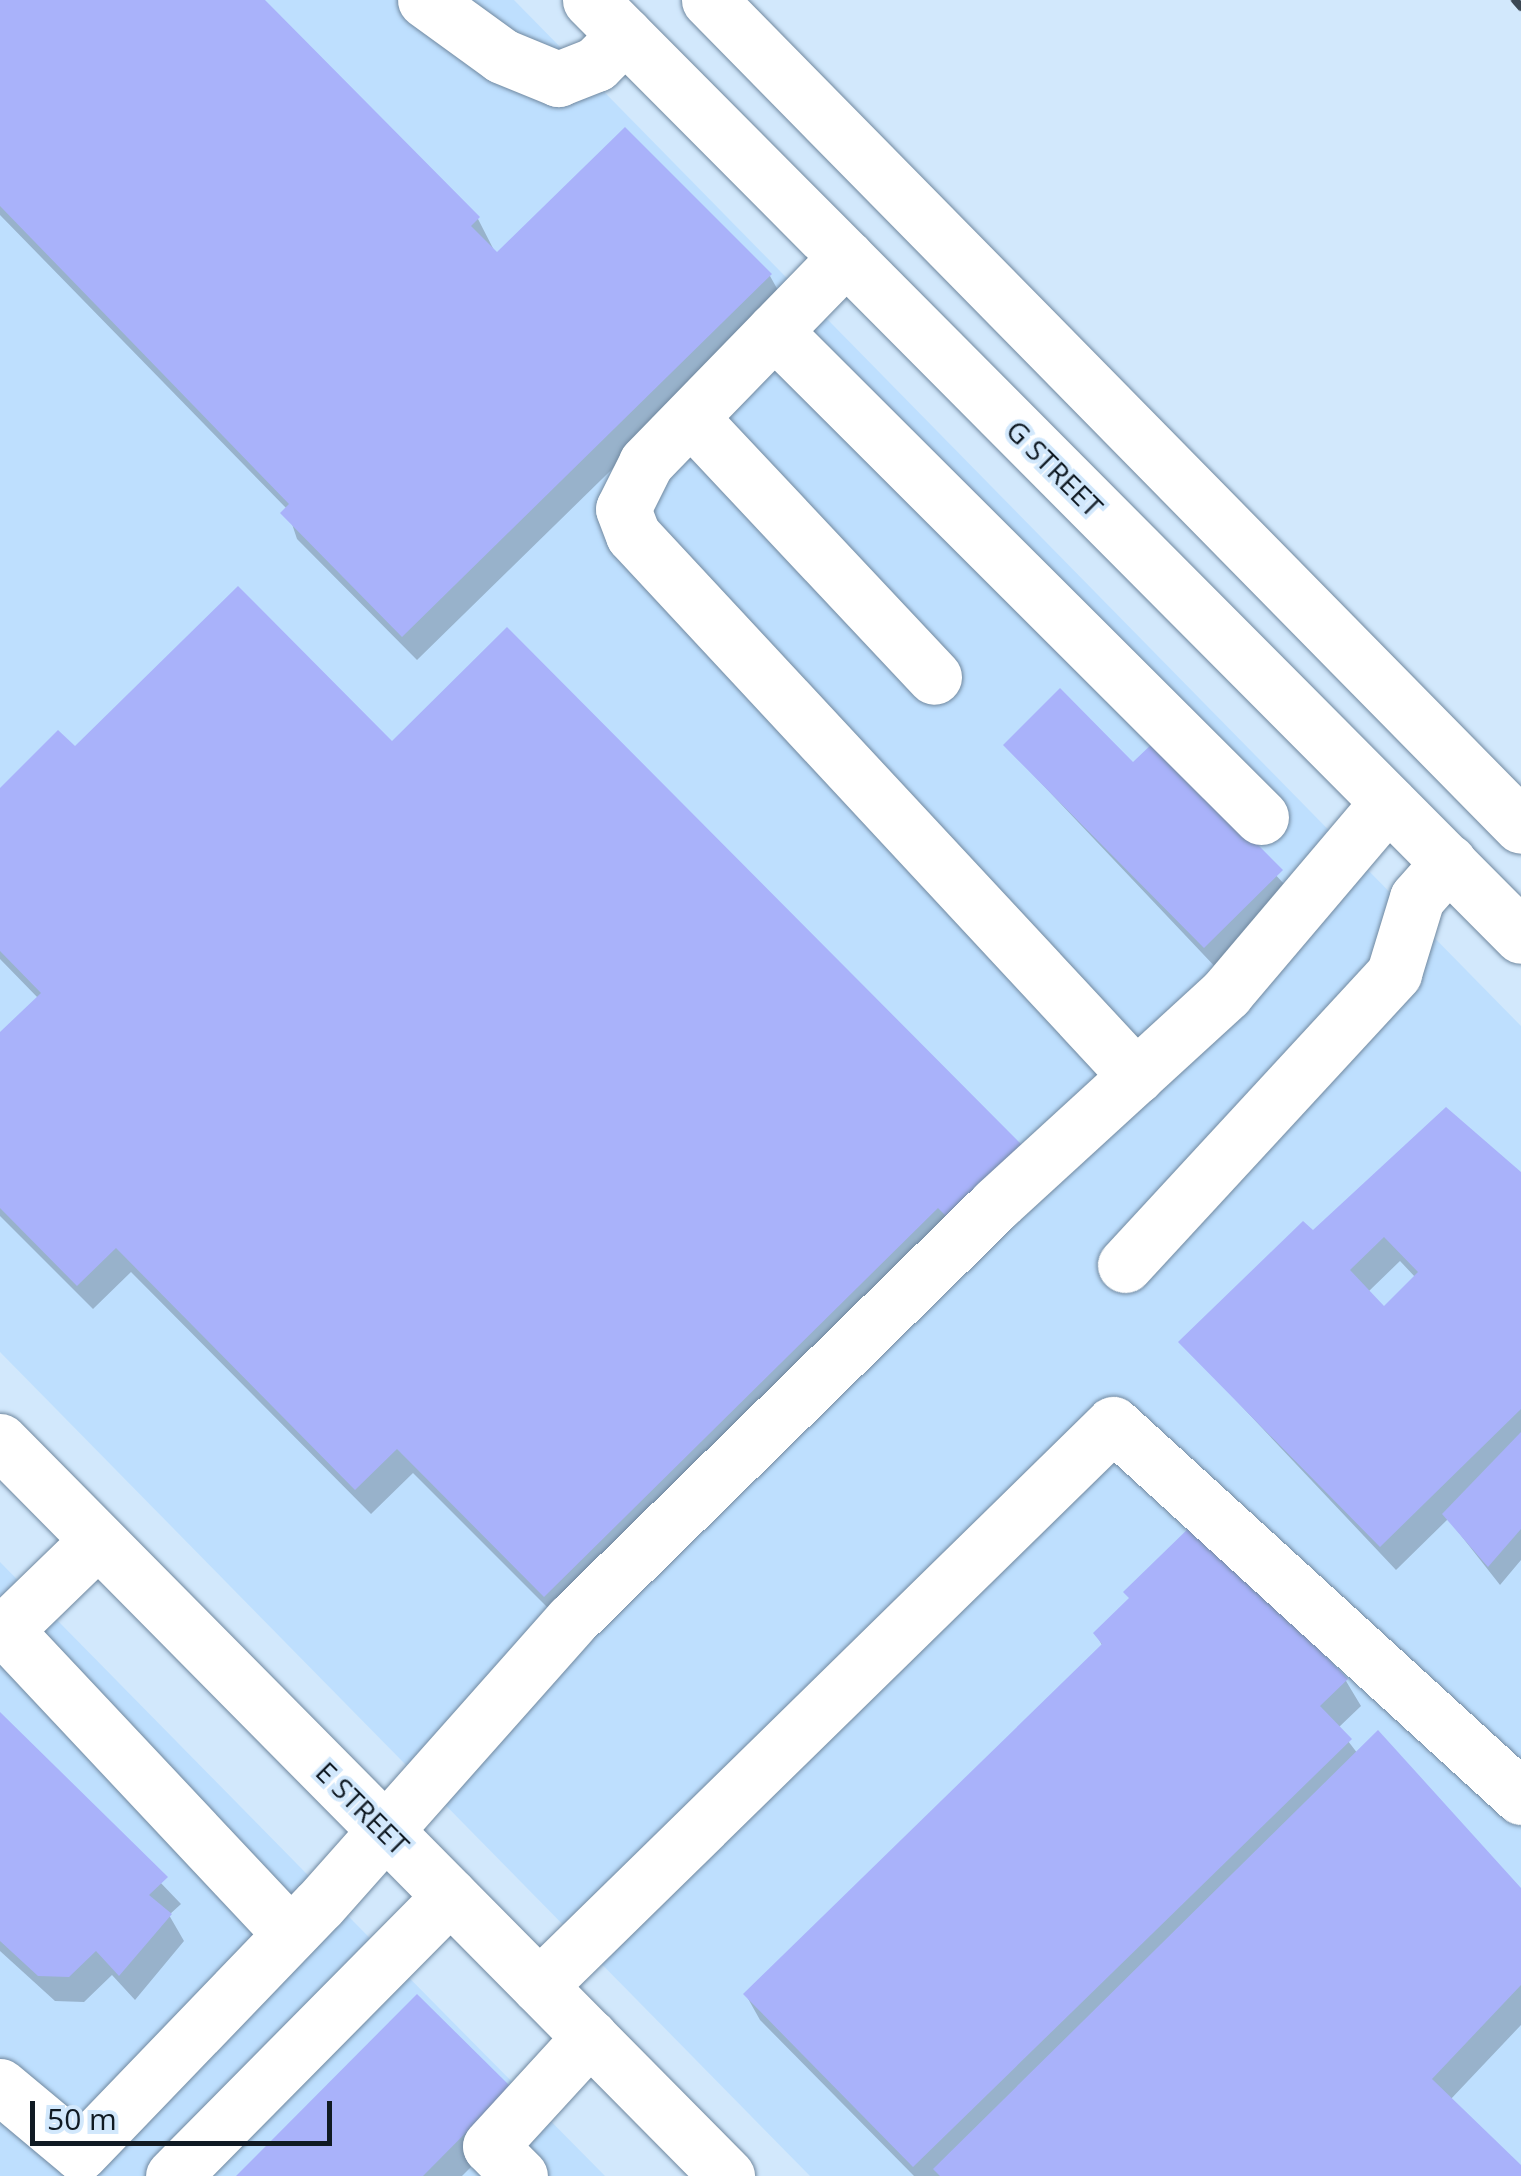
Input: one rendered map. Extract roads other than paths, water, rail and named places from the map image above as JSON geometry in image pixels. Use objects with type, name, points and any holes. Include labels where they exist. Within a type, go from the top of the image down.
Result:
[{"type":"street","points":[[425,0],[502,56],[558,79],[596,64],[607,18]]},
{"type":"street","points":[[709,0],[1521,826]]},
{"type":"street","name":"G STREET","points":[[607,18],[1521,936]]},
{"type":"street","points":[[846,257],[690,418],[624,495],[632,535],[1136,1076]]},
{"type":"street","points":[[774,331],[1261,817]]},
{"type":"street","points":[[690,418],[934,678]]},
{"type":"street","points":[[0,2086],[80,2153],[386,1832],[572,1620],[1226,994],[1388,802]]},
{"type":"street","points":[[1125,1264],[1394,973],[1417,898],[1448,862]]},
{"type":"street","points":[[539,1986],[1113,1424],[1521,1797]]},
{"type":"street","name":"E STREET","points":[[0,1441],[590,2038],[700,2167]]},
{"type":"street","points":[[98,1540],[2,1632],[290,1934]]},
{"type":"street","points":[[174,2176],[450,1896]]},
{"type":"street","points":[[520,2176],[490,2146],[590,2038]]},
{"type":"railway","points":[[1515,0],[1521,7]]}]
